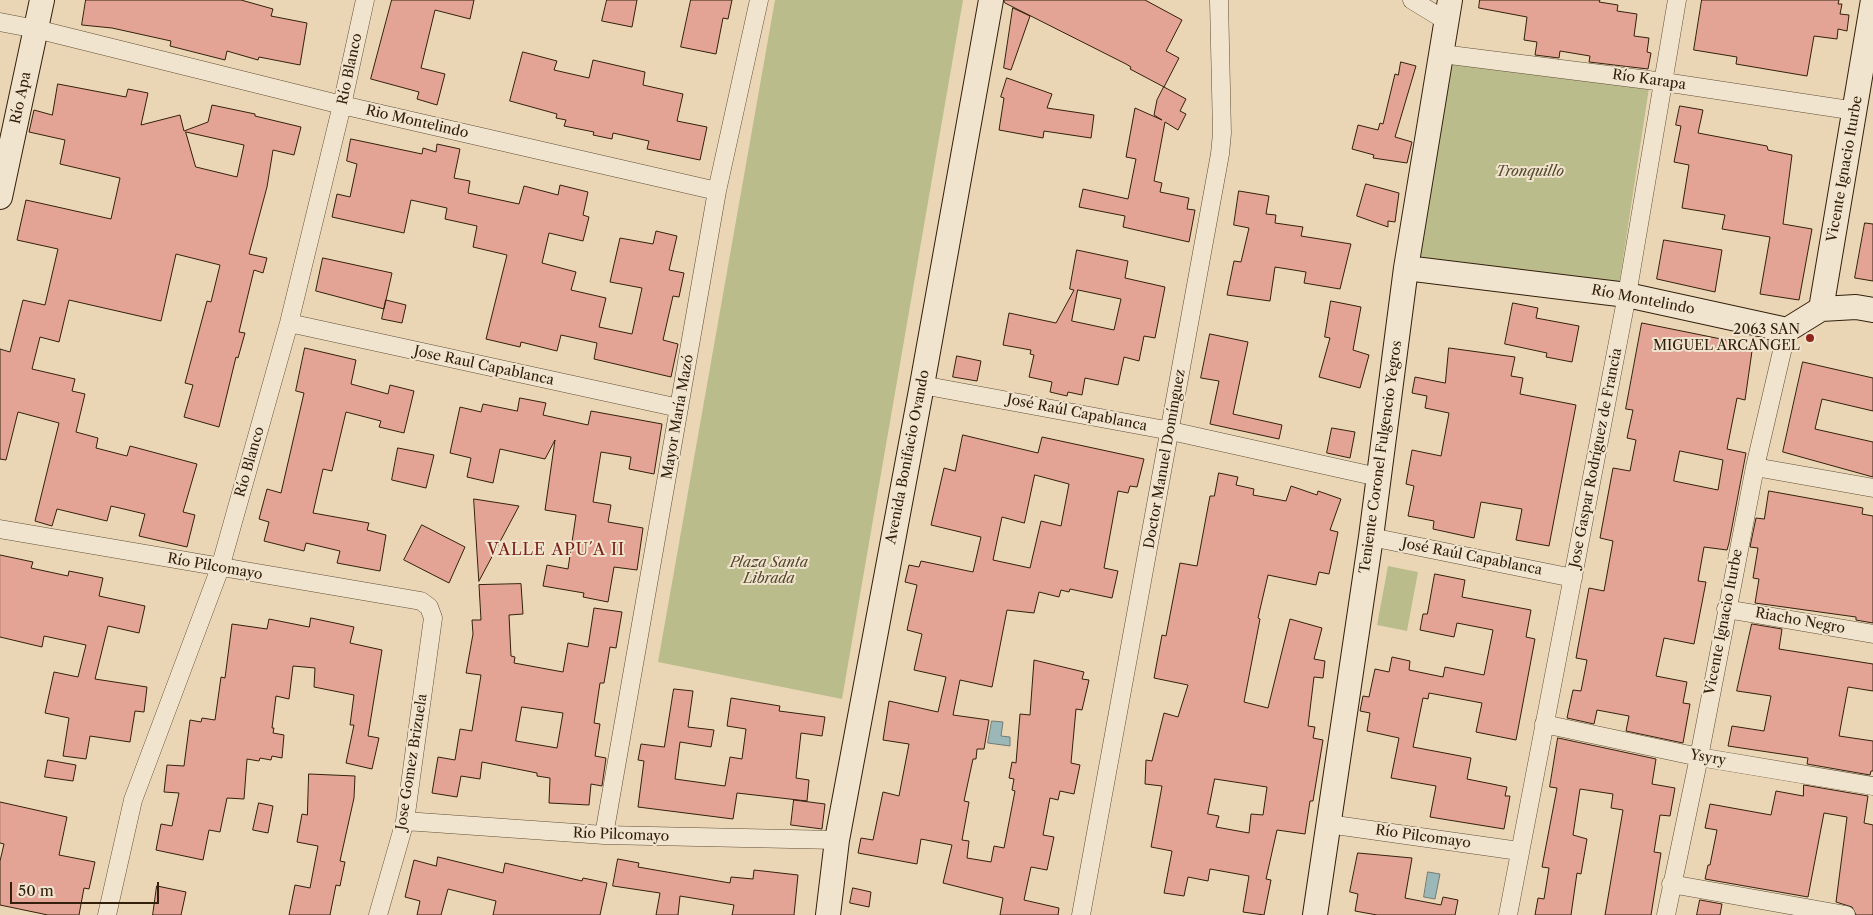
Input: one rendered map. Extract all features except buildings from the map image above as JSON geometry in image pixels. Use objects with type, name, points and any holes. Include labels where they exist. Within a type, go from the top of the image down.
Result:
[{"type":"street","name":"Río Apa","points":[[0,196],[42,0]]},
{"type":"street","name":"Río Blanco","points":[[107,915],[133,800],[220,568],[289,323],[342,106],[365,0]]},
{"type":"street","name":"Mayor María Mazó","points":[[604,836],[717,191],[759,0]]},
{"type":"street","name":"Avenida Bonifacio Ovando","points":[[828,915],[837,840],[991,0]]},
{"type":"street","name":"Doctor Manuel Domínguez","points":[[1082,915],[1220,154],[1222,133],[1220,0]]},
{"type":"street","points":[[1412,0],[1449,11]]},
{"type":"street","name":"Jose Gaspar Rodríguez de Francia","points":[[1508,915],[1627,295],[1677,0]]},
{"type":"street","name":"Vicente Ignacio Iturbe","points":[[1821,309],[1856,111],[1873,0]]},
{"type":"street","name":"Teniente Coronel Fulgencio Yegros","points":[[1315,915],[1371,537],[1406,268],[1449,11]]},
{"type":"street","name":"Rio Montelindo","points":[[0,22],[36,29],[342,106],[717,191]]},
{"type":"street","name":"Río Karapa","points":[[1442,54],[1664,82],[1856,111]]},
{"type":"street","name":"Río Montelindo","points":[[1406,268],[1627,295],[1786,330]]},
{"type":"street","points":[[1786,330],[1821,309],[1856,307],[1873,310]]},
{"type":"street","name":"Jose Raul Capablanca","points":[[289,323],[679,408]]},
{"type":"street","name":"Vicente Ignacio Iturbe","points":[[1666,915],[1671,884],[1700,757],[1726,608],[1786,330]]},
{"type":"street","name":"José Raúl Capablanca","points":[[922,384],[1171,431],[1378,477]]},
{"type":"street","points":[[1755,467],[1873,488]]},
{"type":"street","name":"Río Pilcomayo","points":[[0,529],[421,601],[429,607]]},
{"type":"street","name":"José Raúl Capablanca","points":[[1371,537],[1573,578]]},
{"type":"street","name":"Jose Gomez Brizuela","points":[[378,915],[405,821],[433,618],[429,607]]},
{"type":"street","name":"Riacho Negro","points":[[1726,608],[1873,634]]},
{"type":"street","name":"Ysyry","points":[[1544,724],[1700,757],[1873,786]]},
{"type":"street","name":"Río Pilcomayo","points":[[405,821],[604,836],[837,840]]},
{"type":"street","name":"Río Pilcomayo","points":[[1328,824],[1519,851]]},
{"type":"street","points":[[1671,884],[1846,915]]},
{"type":"green space","name":"Plaza Santa Librada","points":[[775,0],[963,0],[842,699],[658,662]]},
{"type":"green space","name":"Tronquillo","points":[[1447,62],[1649,88],[1619,285],[1415,257]]},
{"type":"green space","points":[[1388,566],[1418,572],[1407,631],[1377,625]]},
{"type":"water","points":[[992,721],[1003,722],[1001,736],[1010,737],[1010,746],[988,743]]},
{"type":"water","points":[[1428,872],[1440,874],[1435,899],[1424,897]]},
{"type":"place","name":"2063 SAN MIGUEL ARCANGEL","points":[[1810,338]]},
{"type":"district","name":"VALLE APU´A II","points":[[556,550]]}]
